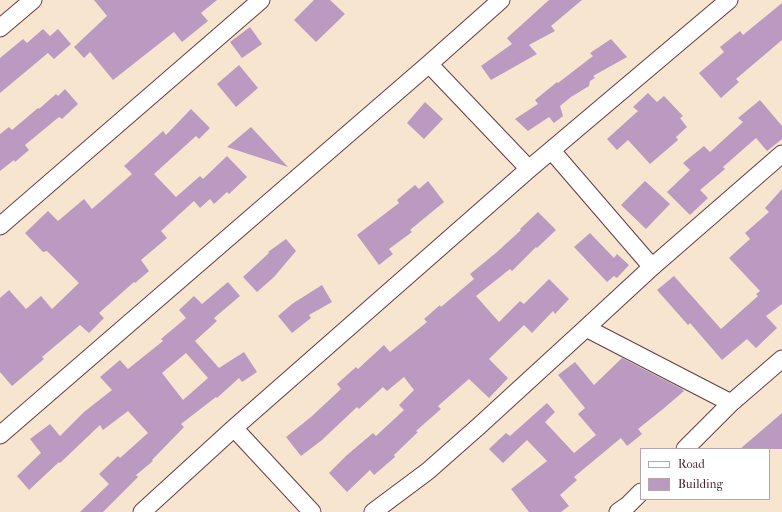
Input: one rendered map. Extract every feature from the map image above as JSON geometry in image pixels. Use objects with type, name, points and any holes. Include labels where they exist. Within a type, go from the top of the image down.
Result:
[{"type":"street","points":[[0,28],[33,0]]},
{"type":"street","points":[[0,226],[261,0]]},
{"type":"street","points":[[0,435],[501,0]]},
{"type":"street","points":[[142,512],[234,428],[529,170],[729,0]]},
{"type":"street","points":[[429,64],[529,170]]},
{"type":"street","points":[[552,151],[652,267]]},
{"type":"street","points":[[373,512],[433,466],[479,426],[652,267],[782,154]]},
{"type":"street","points":[[586,328],[731,403]]},
{"type":"street","points":[[686,448],[731,403],[782,359]]},
{"type":"street","points":[[234,428],[312,512]]},
{"type":"street","points":[[627,510],[640,493]]},
{"type":"building","points":[[94,0],[217,0],[201,13],[208,21],[182,42],[174,32],[113,80],[90,52],[84,58],[74,47],[107,16]]},
{"type":"building","points":[[314,0],[330,0],[345,14],[316,42],[294,20]]},
{"type":"building","points":[[549,0],[582,0],[551,26],[555,31],[529,45],[537,54],[491,80],[481,66],[512,44],[507,38]]},
{"type":"building","points":[[782,3],[782,40],[736,79],[739,82],[721,98],[699,73],[724,52],[720,47],[740,31],[743,35]]},
{"type":"building","points":[[250,27],[262,44],[242,58],[230,42]]},
{"type":"building","points":[[43,29],[50,36],[58,29],[71,44],[54,59],[48,53],[0,93],[0,58],[23,39],[27,43]]},
{"type":"building","points":[[611,39],[627,57],[593,76],[595,78],[590,81],[589,86],[560,106],[563,116],[554,123],[549,117],[528,131],[515,119],[538,104],[535,100],[593,56],[590,53]]},
{"type":"building","points":[[239,65],[258,88],[236,107],[217,84]]},
{"type":"building","points":[[65,89],[78,104],[62,119],[59,117],[25,145],[29,150],[15,162],[14,160],[0,171],[0,134],[9,127],[12,130],[56,94],[58,96]]},
{"type":"building","points":[[648,93],[657,102],[664,96],[683,116],[680,118],[687,127],[676,137],[678,140],[650,164],[628,140],[617,150],[607,139],[638,111],[633,107]]},
{"type":"building","points":[[760,100],[782,126],[782,139],[767,151],[756,138],[723,167],[725,169],[700,190],[708,198],[690,215],[667,192],[690,170],[683,163],[704,146],[710,152],[743,122],[738,118]]},
{"type":"building","points":[[425,102],[443,119],[424,139],[407,123]]},
{"type":"building","points":[[191,109],[210,128],[199,139],[196,136],[154,174],[176,197],[200,176],[203,179],[227,156],[247,177],[229,194],[227,192],[214,204],[210,199],[200,208],[194,201],[161,231],[167,238],[141,260],[149,271],[135,283],[134,282],[99,313],[104,318],[89,333],[80,325],[42,357],[44,359],[12,386],[0,372],[0,298],[9,290],[26,309],[41,296],[52,309],[79,283],[47,251],[43,252],[25,233],[48,211],[58,221],[84,199],[92,209],[132,174],[124,166],[163,131],[166,135]]},
{"type":"building","points":[[251,127],[288,167],[227,147]]},
{"type":"building","points":[[428,181],[444,202],[410,230],[412,232],[389,249],[393,254],[379,265],[357,235],[399,203],[397,200],[415,185],[419,189]]},
{"type":"building","points":[[645,181],[670,204],[646,229],[621,205]]},
{"type":"building","points":[[782,189],[782,304],[766,316],[777,328],[756,348],[747,339],[722,360],[690,323],[688,325],[657,290],[674,276],[721,329],[758,296],[756,294],[760,291],[729,258],[750,239],[745,233],[769,212],[765,208]]},
{"type":"building","points":[[538,212],[556,230],[512,271],[510,269],[476,296],[499,322],[520,301],[524,304],[549,279],[569,299],[555,314],[553,311],[532,333],[524,325],[489,359],[508,378],[489,398],[469,379],[438,406],[441,409],[416,431],[418,432],[394,455],[395,457],[374,475],[370,470],[347,492],[329,473],[347,455],[373,433],[376,436],[404,410],[399,405],[414,390],[404,377],[387,391],[383,387],[359,409],[357,407],[322,440],[301,456],[286,437],[311,417],[341,389],[337,384],[356,367],[358,369],[384,345],[390,352],[427,322],[424,319],[440,305],[441,307],[474,279],[470,274],[497,252]]},
{"type":"building","points":[[590,233],[614,258],[617,254],[629,265],[617,278],[614,276],[607,282],[574,247]]},
{"type":"building","points":[[286,239],[296,251],[274,277],[257,292],[243,277],[269,253],[268,252]]},
{"type":"building","points":[[228,282],[240,296],[214,318],[217,321],[195,341],[219,368],[244,352],[257,372],[242,382],[239,378],[217,398],[216,397],[181,424],[184,427],[152,460],[153,461],[136,475],[138,477],[103,512],[80,512],[109,484],[99,474],[118,456],[120,458],[148,433],[128,411],[103,430],[100,425],[29,490],[17,476],[41,453],[30,439],[50,424],[60,436],[84,412],[112,390],[100,377],[120,360],[128,369],[163,341],[161,339],[186,318],[179,310],[194,296],[202,304]],"holes":[[[186,353],[208,378],[183,400],[162,373]]]},
{"type":"building","points":[[322,285],[332,302],[309,315],[311,318],[292,333],[278,316],[292,304]]},
{"type":"building","points":[[622,358],[684,391],[638,429],[642,434],[627,446],[621,438],[574,477],[577,480],[560,495],[569,506],[561,512],[529,512],[511,489],[547,461],[527,440],[503,463],[489,449],[506,433],[510,436],[547,403],[555,412],[545,422],[574,453],[596,435],[578,414],[585,408],[558,375],[575,362],[594,385]]},
{"type":"building","points":[[782,413],[782,449],[741,448]]}]
